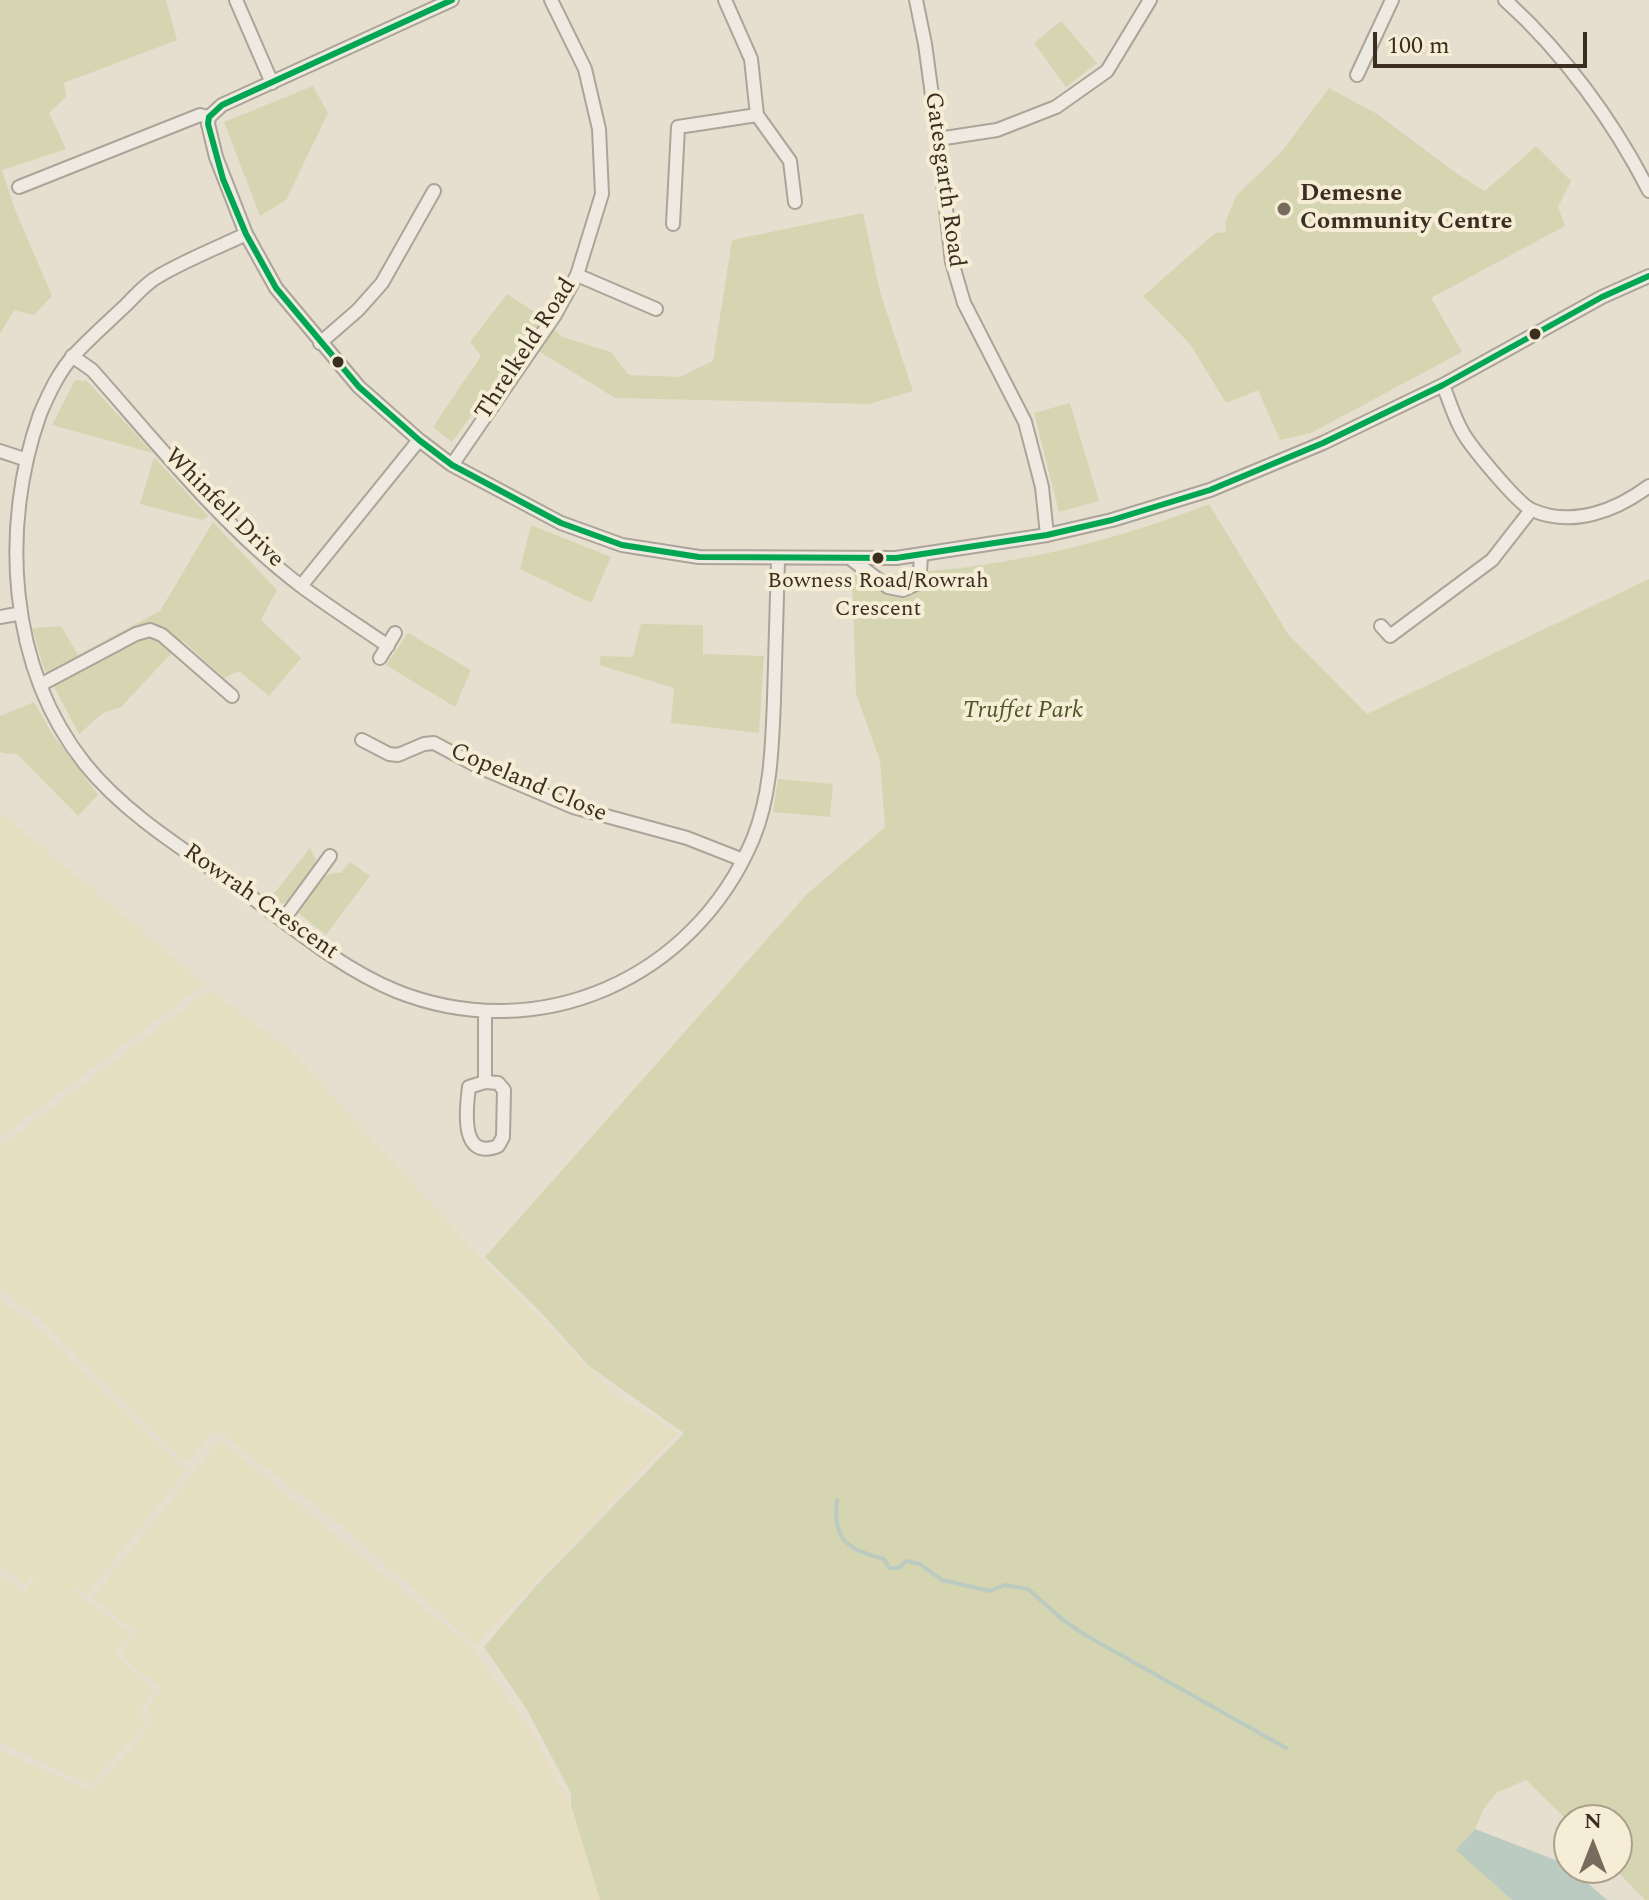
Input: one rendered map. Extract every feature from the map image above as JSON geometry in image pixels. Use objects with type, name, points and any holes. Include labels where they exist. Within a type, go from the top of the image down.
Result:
[{"type":"street","points":[[236,0],[272,83]]},
{"type":"street","points":[[452,0],[222,105],[209,117],[208,124],[216,157],[246,234],[276,288],[359,387],[452,465],[561,523],[622,545],[699,557],[778,560],[896,558],[1047,535],[1112,520],[1210,490],[1323,443],[1443,385],[1602,297],[1649,276]]},
{"type":"street","name":"Threlkeld Road","points":[[452,465],[506,383],[543,335],[577,275],[602,194],[599,129],[585,69],[551,0]]},
{"type":"street","points":[[725,0],[751,59],[757,115],[790,161],[795,202]]},
{"type":"street","name":"Gatesgarth Road","points":[[916,0],[925,44],[952,262],[964,303],[1025,422],[1042,487],[1047,535]]},
{"type":"street","points":[[938,139],[997,130],[1056,107],[1107,71],[1150,0]]},
{"type":"street","points":[[1357,75],[1392,0]]},
{"type":"street","points":[[1505,0],[1559,58],[1610,124],[1649,191]]},
{"type":"street","points":[[19,187],[200,115],[209,117]]},
{"type":"street","points":[[673,224],[678,127],[757,115]]},
{"type":"street","points":[[320,343],[358,310],[382,283],[434,191]]},
{"type":"street","name":"Rowrah Crescent","points":[[246,234],[155,278],[72,356],[52,387],[24,459],[15,504],[12,576],[17,614],[40,685],[59,726],[104,785],[167,837],[366,977],[394,990],[459,1010],[533,1010],[601,992],[650,966],[683,939],[715,905],[743,860],[755,834],[764,802],[772,756],[778,560]]},
{"type":"street","points":[[577,275],[656,309]]},
{"type":"street","name":"Whinfell Drive","points":[[72,356],[92,370],[223,516],[301,586],[388,646]]},
{"type":"street","points":[[1443,385],[1463,433],[1507,487],[1531,510],[1564,517],[1591,516],[1628,501],[1649,486]]},
{"type":"street","points":[[301,586],[419,440]]},
{"type":"street","points":[[0,451],[24,459]]},
{"type":"street","points":[[1381,626],[1390,636],[1492,560],[1531,510]]},
{"type":"street","points":[[851,559],[888,587],[903,590],[916,584],[921,555]]},
{"type":"street","points":[[0,617],[17,614]]},
{"type":"street","points":[[40,685],[136,634],[150,630],[162,635],[232,696]]},
{"type":"street","points":[[380,658],[395,633]]},
{"type":"street","name":"Copeland Close","points":[[362,740],[389,754],[398,755],[434,743],[479,767],[573,807],[687,838],[743,860]]},
{"type":"street","points":[[283,920],[330,856]]},
{"type":"street","points":[[485,1012],[485,1082]]},
{"type":"street","points":[[485,1082],[498,1083],[504,1090],[503,1137],[498,1146],[486,1149],[475,1146],[468,1138],[469,1087],[485,1082]]},
{"type":"shaded area","points":[[0,812],[205,984],[0,1138]]},
{"type":"shaded area","points":[[210,990],[290,1050],[482,1259],[612,1393],[678,1433],[476,1645],[340,1524],[216,1429],[186,1463],[46,1325],[0,1287],[0,1147]]},
{"type":"shaded area","points":[[0,1298],[55,1343],[186,1471],[86,1595],[76,1588],[73,1591],[132,1634],[115,1655],[153,1690],[139,1713],[148,1722],[90,1785],[0,1741],[0,1575],[25,1593],[33,1578],[49,1588],[31,1574],[25,1586],[0,1564]]},
{"type":"shaded area","points":[[220,1440],[472,1648],[529,1728],[571,1805],[600,1900],[0,1900],[0,1750],[92,1792],[154,1722],[146,1711],[161,1688],[120,1655],[136,1632],[92,1598]]},
{"type":"shaded area","points":[[1475,1829],[1553,1859],[1553,1884],[1589,1884],[1607,1900],[1512,1900],[1456,1850]]},
{"type":"green space","points":[[0,0],[166,0],[177,40],[64,83],[66,97],[49,113],[66,149],[2,170],[14,207],[52,296],[34,315],[14,310],[0,334]]},
{"type":"green space","points":[[1061,21],[1097,63],[1066,87],[1034,43]]},
{"type":"green space","points":[[313,86],[328,113],[286,200],[260,216],[224,122]]},
{"type":"green space","points":[[1329,88],[1377,114],[1485,191],[1536,146],[1571,181],[1558,207],[1565,226],[1431,298],[1462,352],[1311,433],[1280,440],[1258,390],[1226,403],[1190,344],[1143,296],[1215,233],[1226,232],[1225,223],[1236,196],[1283,150]]},
{"type":"green space","points":[[863,213],[880,292],[913,391],[869,404],[615,398],[524,342],[452,442],[433,427],[481,356],[470,342],[507,294],[541,316],[562,337],[611,352],[629,375],[680,377],[713,361],[732,240]]},
{"type":"green space","points":[[75,380],[87,381],[153,453],[52,425]]},
{"type":"green space","points":[[1070,403],[1099,501],[1059,512],[1034,413]]},
{"type":"green space","points":[[154,457],[208,516],[202,520],[140,504]]},
{"type":"green space","name":"Truffet Park","points":[[1209,504],[1288,634],[1367,714],[1649,579],[1649,1900],[1645,1900],[1630,1884],[1633,1884],[1633,1804],[1553,1806],[1526,1780],[1496,1793],[1483,1810],[1475,1829],[1457,1850],[1512,1900],[600,1900],[571,1805],[571,1793],[526,1708],[484,1647],[535,1587],[684,1433],[589,1366],[538,1309],[485,1257],[807,894],[885,827],[880,761],[856,694],[852,575],[898,574],[989,564],[1078,546]]},
{"type":"green space","points":[[213,522],[277,590],[261,620],[301,658],[269,696],[239,671],[224,678],[183,641],[121,707],[103,713],[79,734],[43,666],[32,628],[61,626],[78,655],[160,611]]},
{"type":"green space","points":[[531,525],[611,557],[591,603],[520,569]]},
{"type":"green space","points":[[641,624],[703,625],[703,654],[764,656],[759,733],[671,723],[674,688],[599,665],[601,656],[633,657]]},
{"type":"green space","points":[[408,633],[471,670],[455,707],[386,665]]},
{"type":"green space","points":[[34,702],[51,732],[98,795],[78,816],[17,754],[2,753],[0,750],[0,716]]},
{"type":"green space","points":[[778,779],[833,784],[830,817],[773,812]]},
{"type":"green space","points":[[310,848],[316,859],[308,879],[295,896],[282,904],[272,896]]},
{"type":"green space","points":[[350,862],[370,876],[326,935],[295,910],[320,879],[341,873]]},
{"type":"waterway","points":[[837,1500],[837,1525],[845,1541],[852,1547],[884,1559],[889,1568],[899,1568],[906,1561],[920,1564],[942,1580],[990,1591],[1005,1585],[1028,1589],[1063,1620],[1087,1636],[1286,1748]]},
{"type":"transit line","points":[[452,0],[222,105],[209,117],[208,124],[223,179],[246,234],[276,288],[359,387],[452,465],[561,523],[622,545],[699,557],[896,558],[1047,535],[1112,520],[1210,490],[1323,443],[1443,385],[1602,297],[1649,276]]},
{"type":"place","name":"Demesne Community Centre","points":[[1284,209]]},
{"type":"place","name":"Bowness Road/Rowrah Crescent","points":[[878,558]]}]
